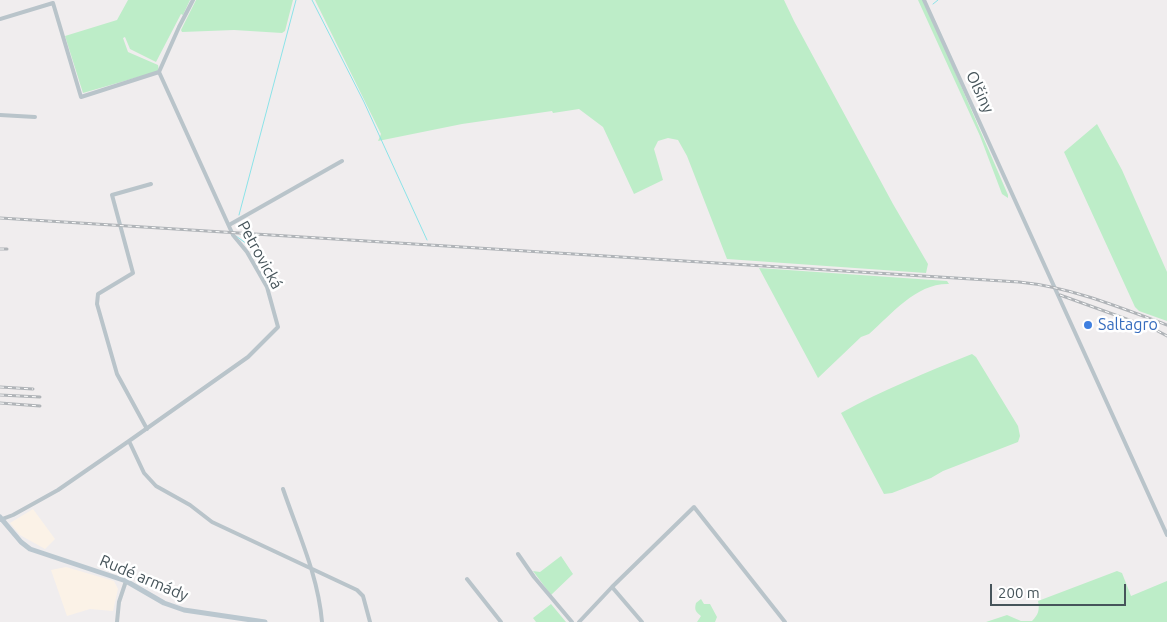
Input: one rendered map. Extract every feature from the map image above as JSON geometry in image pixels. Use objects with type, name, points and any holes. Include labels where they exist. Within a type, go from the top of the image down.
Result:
[{"type":"main road","name":"Rudé armády","points":[[1,519],[16,537],[30,549],[126,581],[174,607],[236,620],[265,622]]},
{"type":"street","points":[[0,19],[53,3],[81,97],[159,72],[193,0]]},
{"type":"street","name":"Olšiny","points":[[924,0],[1014,194],[1167,535]]},
{"type":"street","name":"Petrovická","points":[[1,519],[13,515],[58,490],[147,429],[248,357],[278,327],[267,287],[247,252],[233,234],[159,72]]},
{"type":"street","points":[[0,115],[35,117]]},
{"type":"street","points":[[229,225],[342,161]]},
{"type":"street","points":[[147,429],[118,374],[98,304],[98,294],[133,273],[112,195],[151,184]]},
{"type":"street","points":[[129,441],[144,473],[156,486],[190,505],[212,522],[357,590],[363,596],[370,622]]},
{"type":"street","points":[[283,490],[312,570],[319,596],[322,622]]},
{"type":"street","points":[[580,622],[612,587],[694,507],[785,622]]},
{"type":"street","points":[[518,554],[534,577],[572,622]]},
{"type":"street","points":[[467,579],[501,622]]},
{"type":"street","points":[[117,622],[119,602],[126,581]]},
{"type":"street","points":[[612,587],[642,622]]},
{"type":"shaded area","points":[[33,509],[55,539],[45,549],[20,535],[10,523]]},
{"type":"shaded area","points":[[66,567],[114,581],[118,589],[113,611],[90,609],[67,616],[51,570]]},
{"type":"green space","points":[[128,0],[190,0],[156,62],[130,49],[125,37],[123,38],[128,52],[158,65],[159,71],[83,93],[65,36],[117,20]]},
{"type":"green space","points":[[196,0],[293,0],[285,31],[282,33],[234,30],[182,32],[181,30]]},
{"type":"green space","points":[[315,0],[784,0],[893,204],[928,264],[926,273],[727,259],[687,156],[678,140],[668,138],[658,141],[654,149],[663,180],[634,194],[603,127],[579,109],[462,124],[378,141],[381,134]]},
{"type":"green space","points":[[918,0],[924,0],[1008,198],[1002,194],[980,136]]},
{"type":"green space","points":[[1097,124],[1122,170],[1167,272],[1167,321],[1139,311],[1135,307],[1064,152]]},
{"type":"green space","points":[[759,268],[947,281],[949,284],[937,285],[926,289],[905,301],[869,334],[861,337],[818,378]]},
{"type":"green space","points":[[972,354],[976,357],[1018,426],[1020,436],[1018,442],[943,471],[931,478],[892,493],[884,494],[841,413],[889,389]]},
{"type":"green space","points":[[561,556],[573,574],[551,595],[533,571],[540,572]]},
{"type":"green space","points":[[1117,571],[1122,573],[1131,596],[1167,581],[1167,622],[986,622],[1007,615],[1021,621],[1032,621],[1038,612],[1038,601]]},
{"type":"green space","points":[[701,599],[704,604],[710,604],[717,617],[715,622],[697,622],[701,616],[696,611],[695,605]]},
{"type":"green space","points":[[551,604],[566,622],[536,622],[533,618]]},
{"type":"waterway","points":[[239,215],[296,0]]},
{"type":"waterway","points":[[312,0],[364,102],[427,240]]},
{"type":"waterway","points":[[933,4],[938,0]]},
{"type":"waterway","points":[[236,236],[247,244]]},
{"type":"railway","points":[[0,218],[1019,282],[1076,293],[1167,325]]},
{"type":"railway","points":[[0,249],[7,249]]},
{"type":"railway","points":[[1060,295],[1154,329],[1167,336]]},
{"type":"railway","points":[[0,387],[33,389]]},
{"type":"railway","points":[[0,395],[40,397]]},
{"type":"railway","points":[[0,403],[40,406]]},
{"type":"place","name":"Saltagro","points":[[1088,325]]}]
